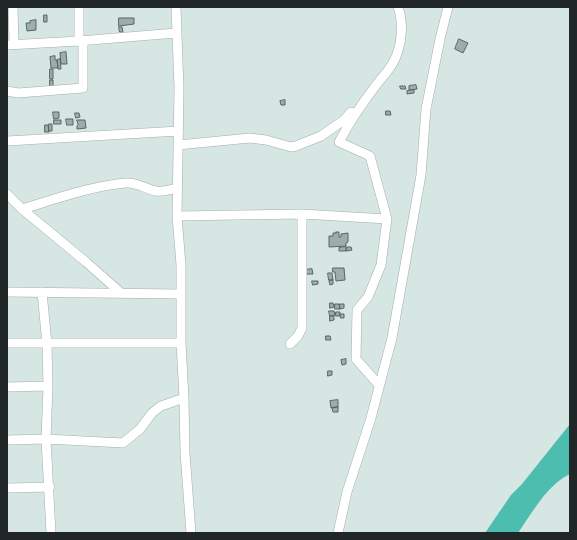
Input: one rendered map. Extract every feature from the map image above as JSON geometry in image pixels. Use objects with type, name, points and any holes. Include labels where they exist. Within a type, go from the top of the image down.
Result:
[{"type":"street","points":[[14,7],[10,45],[176,33]]},
{"type":"street","points":[[7,92],[18,93],[83,88],[79,7]]},
{"type":"street","points":[[176,7],[179,88],[177,216],[181,294],[181,343],[185,453],[191,533],[188,533]]},
{"type":"street","points":[[379,385],[356,359],[357,310],[368,297],[381,265],[387,219],[370,156],[339,142],[349,123],[394,60],[400,44],[401,27],[398,7]]},
{"type":"street","points":[[338,533],[346,492],[371,418],[392,338],[421,175],[426,109],[448,7]]},
{"type":"street","points":[[178,145],[250,138],[296,146],[322,136],[344,120],[374,88]]},
{"type":"street","points":[[7,141],[179,132]]},
{"type":"street","points":[[22,209],[87,190],[129,182],[159,192],[177,188]]},
{"type":"street","points":[[7,194],[22,209],[120,292]]},
{"type":"street","points":[[177,216],[302,214],[387,219]]},
{"type":"street","points":[[290,344],[298,336],[302,328],[302,214]]},
{"type":"street","points":[[7,292],[120,292],[181,294]]},
{"type":"street","points":[[42,292],[47,344],[48,386],[46,439],[50,487],[51,533]]},
{"type":"street","points":[[7,343],[181,343]]},
{"type":"street","points":[[7,387],[48,386]]},
{"type":"street","points":[[7,440],[46,439],[123,443],[140,429],[152,414],[161,406],[184,398]]},
{"type":"street","points":[[7,488],[50,487]]},
{"type":"shaded area","points":[[570,424],[570,474],[547,492],[518,533],[485,533],[511,495],[522,484]]},
{"type":"building","points":[[44,15],[47,15],[47,22],[44,22]]},
{"type":"building","points":[[119,18],[134,18],[134,24],[119,26]]},
{"type":"building","points":[[36,20],[36,30],[27,31],[26,23]]},
{"type":"building","points":[[119,27],[122,27],[123,32],[120,32]]},
{"type":"building","points":[[459,39],[468,43],[463,53],[455,49]]},
{"type":"building","points":[[66,52],[67,64],[61,64],[60,53]]},
{"type":"building","points":[[55,56],[58,68],[51,68],[50,57]]},
{"type":"building","points":[[60,59],[61,69],[58,69],[57,60]]},
{"type":"building","points":[[50,69],[53,69],[53,79],[50,79]]},
{"type":"building","points":[[50,80],[53,80],[53,87],[50,87]]},
{"type":"building","points":[[416,85],[417,89],[409,90],[409,86]]},
{"type":"building","points":[[400,86],[405,86],[406,89],[401,89]]},
{"type":"building","points":[[414,90],[414,93],[407,94],[407,91]]},
{"type":"building","points":[[285,100],[285,105],[281,105],[280,101]]},
{"type":"building","points":[[386,111],[390,111],[391,115],[386,115]]},
{"type":"building","points":[[53,112],[59,112],[59,118],[54,119]]},
{"type":"building","points":[[75,113],[79,113],[80,117],[76,118]]},
{"type":"building","points":[[66,119],[73,119],[73,125],[67,125]]},
{"type":"building","points":[[54,120],[61,120],[61,124],[54,124]]},
{"type":"building","points":[[77,120],[85,120],[86,128],[77,129]]},
{"type":"building","points":[[49,124],[52,124],[52,131],[49,131]]},
{"type":"building","points":[[45,125],[48,125],[49,132],[45,132]]},
{"type":"building","points":[[339,232],[339,237],[341,237],[341,234],[348,233],[348,242],[346,243],[346,246],[329,247],[329,236],[333,236],[333,233]]},
{"type":"building","points":[[346,247],[346,251],[339,251],[339,248]]},
{"type":"building","points":[[347,247],[351,247],[352,250],[347,251]]},
{"type":"building","points":[[333,268],[344,268],[345,280],[336,281]]},
{"type":"building","points":[[312,269],[313,274],[305,274],[305,270]]},
{"type":"building","points":[[328,273],[332,273],[333,280],[329,280]]},
{"type":"building","points":[[333,280],[333,284],[330,285],[329,281]]},
{"type":"building","points":[[312,281],[318,281],[318,284],[313,285]]},
{"type":"building","points":[[330,303],[333,303],[334,307],[330,308]]},
{"type":"building","points":[[335,304],[339,304],[340,309],[335,309]]},
{"type":"building","points":[[340,304],[344,304],[344,308],[340,309]]},
{"type":"building","points":[[329,311],[334,311],[335,315],[330,316]]},
{"type":"building","points":[[336,312],[340,312],[340,316],[336,316]]},
{"type":"building","points":[[340,314],[344,314],[344,318],[341,318]]},
{"type":"building","points":[[330,316],[334,316],[334,320],[330,321]]},
{"type":"building","points":[[326,336],[330,336],[331,340],[326,340]]},
{"type":"building","points":[[346,359],[346,364],[342,365],[341,360]]},
{"type":"building","points":[[328,371],[332,371],[332,375],[328,376]]},
{"type":"building","points":[[338,400],[338,407],[331,408],[330,401]]},
{"type":"building","points":[[338,407],[338,412],[333,412],[332,408]]}]
